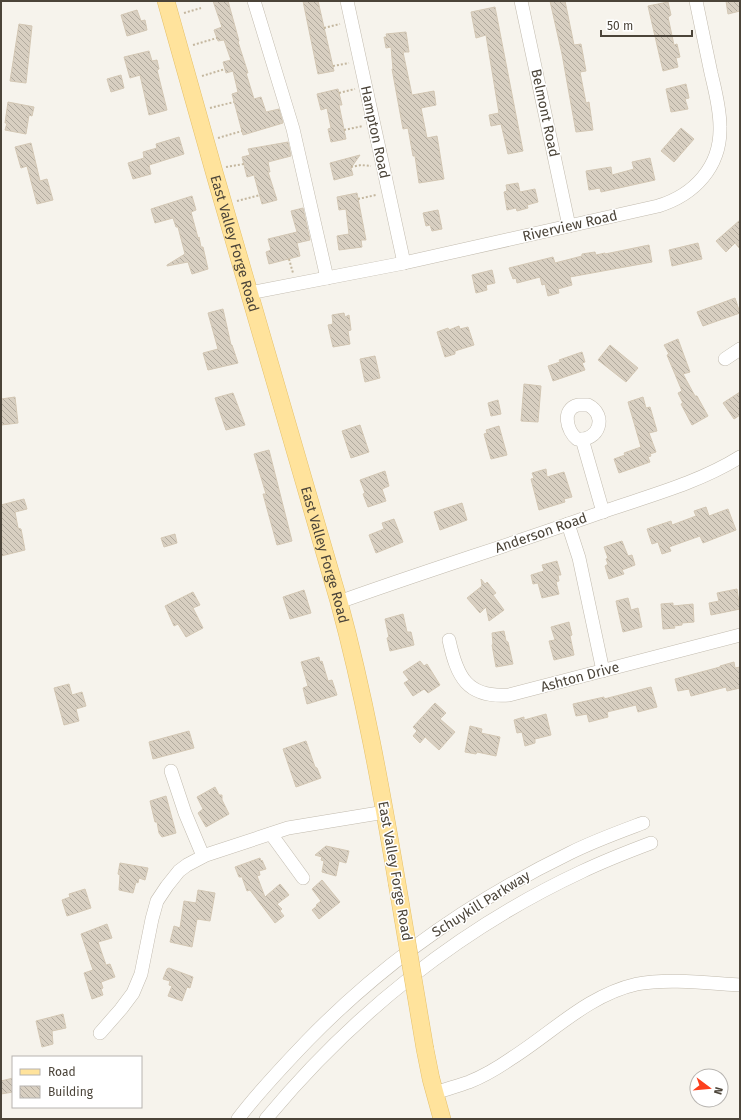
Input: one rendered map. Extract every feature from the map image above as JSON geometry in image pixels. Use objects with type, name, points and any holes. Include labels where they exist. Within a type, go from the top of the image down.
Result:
[{"type":"main road","name":"East Valley Forge Road","points":[[169,9],[205,141],[339,602],[367,715],[434,1093],[442,1119]]},
{"type":"street","points":[[254,1],[293,129],[327,278]]},
{"type":"street","name":"Hampton Road","points":[[347,1],[404,263]]},
{"type":"street","name":"Belmont Road","points":[[521,1],[569,226]]},
{"type":"street","name":"Riverview Road","points":[[250,293],[404,263],[658,206],[676,199],[693,188],[707,173],[712,165],[720,138],[720,117],[696,1]]},
{"type":"street","points":[[725,359],[740,348]]},
{"type":"street","points":[[582,440],[603,512]]},
{"type":"street","name":"Anderson Road","points":[[339,602],[409,577],[516,543],[694,479],[740,456]]},
{"type":"street","points":[[568,524],[579,558],[603,671]]},
{"type":"street","name":"Ashton Drive","points":[[449,640],[454,661],[459,672],[468,684],[480,692],[494,696],[509,695],[740,635]]},
{"type":"street","points":[[171,771],[185,813],[203,856]]},
{"type":"street","points":[[100,1033],[133,993],[140,974],[152,919],[160,897],[179,871],[203,856],[288,828],[385,812]]},
{"type":"street","name":"Schuykill Parkway","points":[[238,1119],[266,1085],[322,1026],[376,977],[414,947],[476,904],[537,870],[571,852],[643,823]]},
{"type":"street","points":[[271,834],[303,878]]},
{"type":"street","name":"Schuykill Parkway","points":[[266,1119],[309,1070],[364,1016],[395,989],[458,942],[547,889],[581,872],[651,844]]},
{"type":"street","points":[[434,1093],[470,1081],[502,1065],[577,1011],[609,994],[637,984],[667,982],[740,984]]},
{"type":"path","points":[[169,9],[201,8]]},
{"type":"path","points":[[324,28],[351,22]]},
{"type":"path","points":[[180,48],[217,38]]},
{"type":"path","points":[[333,66],[360,61]]},
{"type":"path","points":[[189,80],[225,69]]},
{"type":"path","points":[[339,93],[366,88]]},
{"type":"path","points":[[198,112],[234,102]]},
{"type":"path","points":[[344,130],[374,124]]},
{"type":"path","points":[[205,141],[242,132]]},
{"type":"path","points":[[351,167],[361,165],[384,168]]},
{"type":"path","points":[[358,199],[389,194]]},
{"type":"path","points":[[224,205],[260,196]]},
{"type":"building","points":[[213,1],[228,1],[254,99],[261,97],[266,112],[279,109],[283,123],[243,135],[232,94],[238,92],[233,71],[226,73],[223,62],[231,60],[224,40],[218,41],[214,30],[222,27]]},
{"type":"building","points":[[303,1],[318,1],[334,71],[318,74]]},
{"type":"building","points":[[550,1],[565,1],[574,45],[581,44],[586,71],[580,72],[586,103],[589,102],[593,130],[576,132],[562,54]]},
{"type":"building","points":[[726,1],[740,1],[740,11],[728,14]]},
{"type":"building","points":[[668,2],[671,15],[668,17],[674,45],[677,44],[680,57],[676,58],[678,67],[663,71],[648,6]]},
{"type":"building","points":[[495,7],[523,151],[508,154],[501,124],[491,126],[489,115],[499,113],[486,35],[476,38],[471,12]]},
{"type":"building","points":[[137,10],[141,21],[145,20],[147,30],[127,36],[121,15]]},
{"type":"building","points":[[19,24],[32,26],[26,83],[10,81]]},
{"type":"building","points":[[406,32],[409,52],[403,52],[412,95],[434,91],[436,105],[421,108],[427,138],[437,136],[444,179],[419,183],[415,156],[413,156],[408,128],[403,129],[392,69],[391,47],[386,48],[384,37],[387,37],[386,34]]},
{"type":"building","points":[[149,51],[152,61],[157,60],[159,69],[157,70],[167,110],[149,115],[140,75],[130,78],[124,57]]},
{"type":"building","points":[[121,75],[124,88],[111,92],[107,79]]},
{"type":"building","points":[[686,84],[689,98],[685,99],[688,109],[671,112],[666,89]]},
{"type":"building","points":[[338,89],[342,105],[339,105],[346,139],[331,142],[328,129],[331,128],[327,108],[321,110],[317,94]]},
{"type":"building","points":[[8,102],[34,107],[32,116],[29,115],[26,134],[5,130],[7,123],[5,123]]},
{"type":"building","points":[[681,128],[694,139],[674,162],[661,151]]},
{"type":"building","points":[[179,137],[184,154],[149,165],[151,174],[133,179],[128,163],[144,158],[143,152],[157,148],[156,144]]},
{"type":"building","points":[[288,142],[291,156],[268,162],[270,172],[268,172],[277,200],[262,204],[254,175],[247,177],[242,157],[250,155],[248,149]]},
{"type":"building","points":[[31,143],[40,181],[47,179],[53,200],[37,204],[27,166],[21,168],[15,147]]},
{"type":"building","points":[[360,155],[351,168],[353,175],[334,180],[330,163]]},
{"type":"building","points":[[650,158],[655,180],[601,192],[600,188],[589,190],[586,171],[611,167],[612,175],[634,169],[632,162]]},
{"type":"building","points":[[518,183],[520,192],[535,189],[538,202],[527,205],[528,208],[517,211],[516,208],[507,210],[504,192],[507,191],[506,185]]},
{"type":"building","points":[[357,193],[366,240],[361,240],[362,247],[339,250],[337,236],[349,234],[346,209],[339,210],[337,197]]},
{"type":"building","points":[[192,196],[196,210],[191,212],[201,247],[203,247],[208,269],[192,274],[188,262],[167,266],[185,254],[178,227],[176,227],[173,218],[155,223],[151,209]]},
{"type":"building","points":[[303,208],[310,240],[297,243],[300,256],[269,264],[266,252],[271,250],[268,239],[297,232],[291,211]]},
{"type":"building","points":[[438,210],[442,229],[432,231],[430,225],[426,226],[423,213]]},
{"type":"building","points":[[740,220],[740,249],[735,243],[726,252],[716,241]]},
{"type":"building","points":[[698,243],[702,259],[672,266],[669,250]]},
{"type":"building","points":[[649,245],[652,262],[570,277],[572,285],[558,289],[559,293],[548,296],[545,284],[542,285],[540,277],[517,283],[516,278],[513,279],[509,268],[553,257],[555,263],[582,256],[582,254],[595,252],[596,255],[605,254]]},
{"type":"building","points":[[492,270],[495,283],[486,285],[487,290],[476,293],[472,275]]},
{"type":"building","points":[[735,298],[740,313],[703,326],[697,312]]},
{"type":"building","points":[[223,309],[231,345],[238,363],[208,370],[203,353],[218,349],[208,313]]},
{"type":"building","points":[[344,313],[345,317],[349,315],[351,330],[348,331],[350,344],[333,347],[328,325],[333,324],[332,315]]},
{"type":"building","points":[[459,326],[460,329],[468,327],[474,345],[455,351],[455,354],[445,357],[437,332],[448,328],[449,330]]},
{"type":"building","points":[[678,339],[690,372],[683,374],[708,416],[692,425],[681,404],[683,403],[678,393],[682,391],[667,355],[669,354],[664,345]]},
{"type":"building","points":[[610,345],[638,368],[626,382],[598,360]]},
{"type":"building","points":[[582,352],[585,362],[582,363],[585,370],[553,381],[548,366],[560,362],[559,360]]},
{"type":"building","points":[[375,356],[380,378],[365,382],[360,359]]},
{"type":"building","points":[[524,384],[541,386],[538,422],[521,421]]},
{"type":"building","points":[[740,392],[740,415],[734,419],[723,403]]},
{"type":"building","points":[[233,393],[245,425],[226,430],[215,398]]},
{"type":"building","points":[[15,397],[18,423],[1,425],[1,399]]},
{"type":"building","points":[[643,397],[646,408],[650,407],[657,431],[649,433],[656,452],[650,454],[651,456],[648,457],[650,462],[619,473],[614,459],[625,455],[624,453],[641,447],[628,402]]},
{"type":"building","points":[[498,400],[501,414],[491,416],[488,403]]},
{"type":"building","points":[[360,425],[369,452],[351,458],[342,431]]},
{"type":"building","points":[[499,426],[507,455],[491,459],[484,434],[487,433],[486,430]]},
{"type":"building","points":[[269,450],[292,541],[277,545],[263,494],[266,494],[254,454]]},
{"type":"building","points":[[546,469],[547,477],[564,472],[572,497],[564,499],[565,502],[539,510],[531,479],[534,478],[532,473]]},
{"type":"building","points":[[385,471],[389,486],[382,489],[386,501],[368,507],[360,480]]},
{"type":"building","points":[[24,499],[27,509],[15,512],[18,528],[21,529],[25,550],[1,556],[1,542],[3,542],[1,532],[1,505]]},
{"type":"building","points":[[462,503],[467,520],[440,530],[434,512]]},
{"type":"building","points":[[706,507],[709,516],[728,509],[736,530],[703,543],[700,536],[669,547],[671,551],[662,554],[658,542],[652,544],[647,529],[671,521],[672,525],[696,516],[694,511]]},
{"type":"building","points":[[394,519],[403,542],[376,553],[369,535],[384,529],[382,523]]},
{"type":"building","points":[[175,534],[177,543],[164,547],[161,538]]},
{"type":"building","points":[[622,541],[628,556],[632,555],[635,565],[622,570],[624,574],[609,579],[605,566],[608,564],[606,559],[608,558],[604,547]]},
{"type":"building","points":[[557,561],[561,575],[558,575],[559,581],[556,582],[559,594],[542,598],[538,583],[533,584],[531,575],[544,571],[542,565]]},
{"type":"building","points":[[481,579],[485,584],[487,582],[496,593],[493,595],[504,610],[489,621],[486,607],[480,613],[467,598],[482,586]]},
{"type":"building","points":[[737,589],[740,609],[711,615],[709,603],[719,601],[717,593]]},
{"type":"building","points":[[304,590],[311,613],[290,619],[283,597]]},
{"type":"building","points":[[193,592],[200,605],[193,608],[203,628],[186,637],[178,624],[174,626],[165,606]]},
{"type":"building","points":[[628,598],[631,610],[638,608],[642,627],[623,632],[616,601]]},
{"type":"building","points":[[673,603],[673,606],[693,604],[694,622],[682,623],[682,625],[674,626],[675,628],[663,629],[661,604]]},
{"type":"building","points":[[403,614],[407,632],[411,632],[414,645],[390,651],[385,619]]},
{"type":"building","points":[[569,622],[574,655],[554,660],[549,641],[555,640],[551,627]]},
{"type":"building","points":[[504,631],[513,664],[496,667],[492,645],[492,633]]},
{"type":"building","points":[[319,657],[320,662],[322,661],[328,681],[332,680],[337,695],[307,704],[303,688],[308,686],[301,662]]},
{"type":"building","points":[[420,661],[424,666],[427,664],[440,685],[428,693],[424,689],[413,696],[404,683],[409,680],[403,672]]},
{"type":"building","points":[[734,662],[735,668],[740,667],[740,688],[727,691],[726,687],[691,696],[689,689],[678,691],[675,679]]},
{"type":"building","points":[[69,684],[72,695],[82,692],[86,706],[76,709],[79,721],[64,725],[54,688]]},
{"type":"building","points":[[651,687],[657,707],[638,712],[636,705],[607,712],[608,717],[589,722],[587,714],[576,716],[573,704],[604,697],[604,699]]},
{"type":"building","points":[[435,703],[446,713],[440,719],[455,732],[439,750],[425,737],[420,743],[413,736],[417,731],[413,727]]},
{"type":"building","points":[[546,714],[551,735],[535,739],[535,743],[525,746],[522,732],[517,733],[514,720],[524,717],[524,720]]},
{"type":"building","points":[[470,726],[482,729],[481,733],[500,737],[496,756],[477,752],[476,754],[465,752]]},
{"type":"building","points":[[189,731],[194,748],[153,759],[149,742]]},
{"type":"building","points":[[306,741],[315,767],[317,768],[321,778],[296,787],[283,749]]},
{"type":"building","points":[[215,787],[219,795],[222,795],[222,800],[229,814],[206,827],[198,813],[203,809],[197,797]]},
{"type":"building","points":[[166,796],[176,833],[162,837],[159,833],[157,822],[155,822],[150,801]]},
{"type":"building","points":[[326,846],[349,851],[346,863],[339,861],[336,876],[322,872],[324,861],[321,860],[322,857],[315,855]]},
{"type":"building","points":[[260,858],[266,869],[259,871],[260,875],[257,876],[265,897],[280,884],[289,895],[277,904],[282,909],[280,911],[284,916],[275,923],[250,890],[247,891],[242,877],[239,877],[235,867]]},
{"type":"building","points":[[120,863],[148,868],[145,880],[139,878],[138,883],[136,882],[133,893],[119,890],[120,875],[118,874]]},
{"type":"building","points":[[322,880],[340,902],[319,919],[312,910],[321,901],[312,889]]},
{"type":"building","points":[[85,889],[91,908],[67,916],[62,900],[70,897],[69,894]]},
{"type":"building","points":[[198,890],[215,893],[210,921],[197,919],[192,947],[170,942],[174,926],[180,928],[184,901],[196,903]]},
{"type":"building","points":[[107,924],[112,938],[98,942],[106,965],[110,964],[115,977],[101,982],[103,995],[92,999],[84,973],[93,970],[81,934]]},
{"type":"building","points":[[169,968],[193,977],[190,988],[187,987],[182,1001],[168,996],[172,986],[169,985],[170,981],[163,979],[167,969]]},
{"type":"building","points":[[63,1014],[66,1028],[52,1031],[53,1044],[42,1047],[36,1021]]},
{"type":"building","points":[[12,1078],[12,1092],[1,1094],[1,1081]]}]
